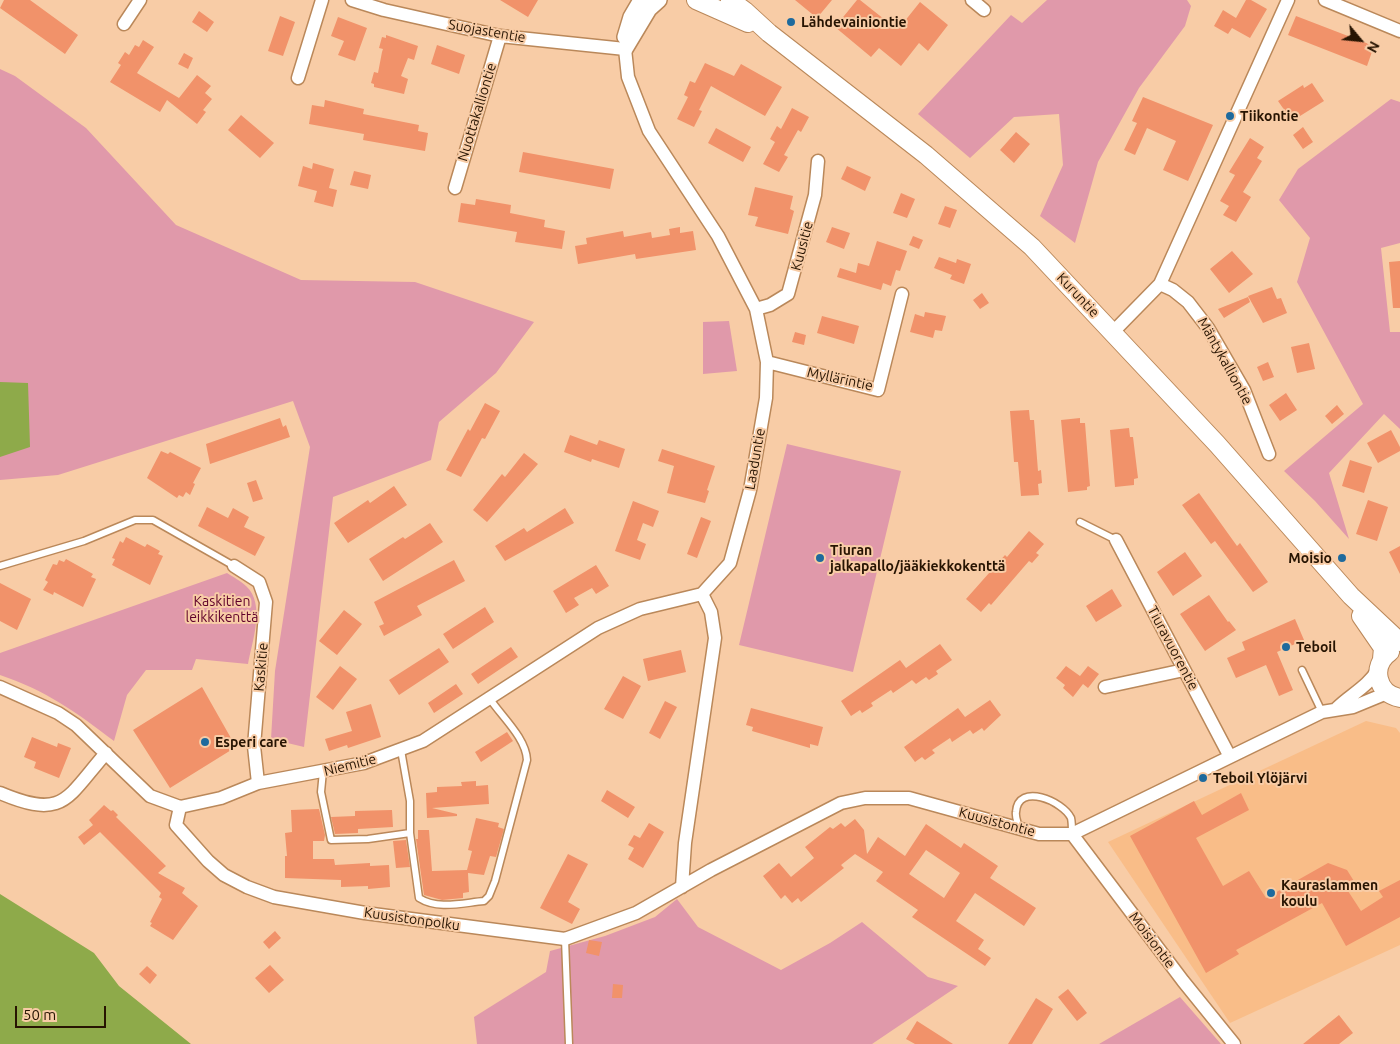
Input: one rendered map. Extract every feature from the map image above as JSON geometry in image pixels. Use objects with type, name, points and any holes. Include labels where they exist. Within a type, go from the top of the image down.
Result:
[{"type":"main road","name":"Kuruntie","points":[[696,0],[769,33]]},
{"type":"main road","name":"Kuruntie","points":[[730,0],[769,33],[926,155],[1032,247],[1217,444],[1351,596],[1400,642]]},
{"type":"main road","name":"Kuruntie","points":[[1351,596],[1360,615],[1383,648],[1380,664],[1380,682],[1393,696]]},
{"type":"main road","points":[[1380,664],[1393,651],[1400,649]]},
{"type":"street","points":[[124,24],[140,0]]},
{"type":"street","points":[[298,78],[322,0]]},
{"type":"street","name":"Suojastentie","points":[[352,0],[384,10],[500,36],[625,49]]},
{"type":"street","name":"Laaduntie","points":[[641,0],[625,34],[628,77],[639,111],[649,131],[718,236],[756,309],[767,362],[766,398],[752,481],[730,563],[702,594]]},
{"type":"street","points":[[625,49],[650,9],[659,0]]},
{"type":"street","points":[[972,0],[984,10]]},
{"type":"street","points":[[1112,333],[1160,284],[1288,0]]},
{"type":"street","points":[[1325,0],[1400,31]]},
{"type":"street","name":"Nuottakalliontie","points":[[454,188],[500,36]]},
{"type":"street","name":"Kuusitie","points":[[756,309],[770,305],[788,294],[815,195],[818,161]]},
{"type":"street","name":"Mäntykalliontie","points":[[1160,284],[1173,290],[1188,302],[1208,328],[1244,390],[1269,454]]},
{"type":"street","name":"Myllärintie","points":[[767,362],[878,390],[902,294]]},
{"type":"street","name":"Tiuravuorentie","points":[[1116,540],[1229,756]]},
{"type":"street","name":"Kaskitie","points":[[234,566],[259,582],[266,602],[254,746],[258,783]]},
{"type":"street","points":[[682,887],[685,843],[715,638],[711,612],[702,594]]},
{"type":"street","name":"Niemitie","points":[[180,807],[221,798],[258,783],[364,763],[401,750],[423,741],[598,628],[640,609],[702,594]]},
{"type":"street","name":"Kuusistontie","points":[[1337,708],[1350,694],[1373,679],[1380,664]]},
{"type":"street","points":[[1105,687],[1184,670]]},
{"type":"street","points":[[0,687],[58,713],[76,725],[150,796],[180,807]]},
{"type":"street","name":"Kuusistontie","points":[[682,887],[841,803],[865,798],[909,798],[1038,834],[1072,834],[1322,712],[1393,696]]},
{"type":"street","points":[[0,794],[40,807],[55,804],[69,796],[106,753]]},
{"type":"street","name":"Kuusistonpolku","points":[[180,807],[176,825],[208,861],[224,874],[247,887],[274,897],[366,913],[565,939],[636,913],[682,887]]},
{"type":"street","name":"Moisiontie","points":[[1072,834],[1183,981],[1234,1044]]},
{"type":"lane","points":[[0,566],[84,541],[135,520],[153,520],[234,566]]},
{"type":"lane","points":[[1080,522],[1116,540]]},
{"type":"lane","points":[[1302,670],[1322,712]]},
{"type":"lane","points":[[401,750],[410,801],[410,833],[419,898],[427,903],[440,906],[484,901],[489,896],[527,760],[527,752],[520,740],[490,699]]},
{"type":"lane","points":[[323,771],[321,792],[331,840],[340,842],[410,833]]},
{"type":"lane","points":[[1019,828],[1015,813],[1023,798],[1031,796],[1052,801],[1063,809],[1071,819],[1072,834]]},
{"type":"lane","points":[[565,939],[569,1044]]},
{"type":"shaded area","points":[[0,382],[28,383],[30,447],[0,457]]},
{"type":"shaded area","name":"Kauraslammen koulu","points":[[1366,721],[1396,728],[1400,733],[1400,945],[1230,1023],[1108,842]]},
{"type":"shaded area","points":[[0,894],[94,953],[119,986],[191,1044],[0,1044]]},
{"type":"green space","points":[[1047,0],[1187,0],[1191,6],[1185,26],[1139,88],[1098,162],[1075,243],[1040,216],[1063,165],[1059,114],[1014,117],[970,158],[918,114],[1011,15],[1022,23]]},
{"type":"green space","points":[[0,69],[15,76],[86,128],[176,225],[301,280],[415,282],[534,322],[496,373],[439,422],[431,460],[333,497],[304,747],[271,739],[275,671],[310,447],[293,401],[58,475],[0,480]]},
{"type":"green space","points":[[1391,99],[1400,102],[1400,243],[1381,248],[1390,332],[1400,332],[1400,429],[1384,414],[1329,473],[1349,539],[1315,501],[1284,471],[1363,404],[1297,282],[1310,238],[1279,200],[1298,169]]},
{"type":"green space","points":[[729,321],[737,371],[703,374],[703,322]]},
{"type":"green space","name":"Tiuran jalkapallo/jääkiekkokenttä","points":[[787,444],[901,471],[853,672],[739,645]]},
{"type":"green space","name":"Kaskitien leikkikenttä","points":[[227,573],[246,586],[252,594],[255,603],[256,624],[248,664],[196,659],[192,670],[146,670],[127,695],[114,741],[60,703],[0,675],[0,653]]},
{"type":"green space","points":[[677,899],[698,927],[781,970],[830,943],[862,922],[928,977],[958,986],[872,1044],[477,1044],[474,1017],[546,972],[550,951],[605,936],[655,917]]},
{"type":"green space","points":[[1180,997],[1221,1044],[1099,1044]]},
{"type":"building","points":[[4,0],[30,0],[78,35],[65,54],[0,8]]},
{"type":"building","points":[[500,0],[538,0],[528,17]]},
{"type":"building","points":[[795,0],[832,0],[817,18]]},
{"type":"building","points":[[857,0],[860,0],[894,27],[896,24],[900,27],[920,2],[948,25],[928,51],[919,43],[901,66],[879,48],[871,57],[835,27]]},
{"type":"building","points":[[1246,0],[1251,0],[1267,9],[1250,38],[1232,28],[1228,34],[1214,26],[1223,10],[1236,18]]},
{"type":"building","points":[[199,11],[214,22],[207,32],[192,22]]},
{"type":"building","points":[[280,16],[295,22],[283,56],[268,51]]},
{"type":"building","points":[[1296,16],[1374,46],[1367,66],[1288,35]]},
{"type":"building","points":[[338,17],[367,28],[355,61],[338,55],[344,41],[331,36]]},
{"type":"building","points":[[386,35],[418,46],[414,60],[408,58],[401,76],[408,79],[404,94],[374,87],[374,84],[371,83],[374,72],[378,73],[383,49],[379,48],[382,37],[386,38]]},
{"type":"building","points":[[143,40],[154,47],[137,73],[179,98],[197,75],[211,86],[205,93],[212,99],[203,110],[206,112],[197,124],[167,100],[160,112],[110,82],[121,65],[118,63],[125,52],[129,55],[135,45],[139,47]]},
{"type":"building","points":[[437,45],[465,55],[459,74],[431,64]]},
{"type":"building","points":[[184,53],[193,58],[188,69],[178,64]]},
{"type":"building","points":[[705,63],[734,76],[741,64],[782,87],[765,116],[711,86],[699,110],[702,111],[694,127],[677,119],[688,97],[684,95],[690,81],[695,83]]},
{"type":"building","points":[[1312,83],[1324,101],[1292,121],[1278,101],[1303,85],[1304,88]]},
{"type":"building","points":[[1143,97],[1213,125],[1188,181],[1163,170],[1176,141],[1147,128],[1135,155],[1124,150],[1137,123],[1132,121]]},
{"type":"building","points":[[325,100],[364,109],[363,114],[419,125],[418,131],[428,133],[425,151],[363,140],[364,134],[309,124],[312,105],[324,107]]},
{"type":"building","points":[[792,108],[809,117],[801,132],[798,130],[784,155],[788,157],[779,172],[763,164],[775,142],[770,139],[777,126],[781,129]]},
{"type":"building","points":[[241,115],[274,143],[260,158],[228,130]]},
{"type":"building","points":[[1303,127],[1313,142],[1303,149],[1293,135]]},
{"type":"building","points":[[716,128],[751,147],[743,162],[708,143]]},
{"type":"building","points":[[1016,132],[1030,144],[1014,163],[1000,150]]},
{"type":"building","points":[[1250,138],[1264,147],[1257,158],[1262,161],[1243,192],[1251,197],[1236,222],[1223,215],[1229,206],[1220,201],[1235,175],[1229,172]]},
{"type":"building","points":[[523,152],[614,169],[610,189],[519,172]]},
{"type":"building","points":[[313,163],[334,169],[329,188],[337,190],[333,207],[314,202],[317,191],[298,186],[303,166],[312,169]]},
{"type":"building","points":[[847,166],[871,177],[865,191],[841,179]]},
{"type":"building","points":[[354,171],[371,175],[368,189],[350,185]]},
{"type":"building","points":[[755,187],[793,196],[790,209],[794,211],[788,234],[755,226],[758,217],[748,215]]},
{"type":"building","points":[[901,193],[915,199],[907,218],[893,213]]},
{"type":"building","points":[[476,199],[511,205],[510,213],[545,220],[544,227],[565,231],[562,249],[515,242],[517,232],[458,222],[461,203],[475,205]]},
{"type":"building","points":[[945,206],[957,210],[950,228],[938,224]]},
{"type":"building","points":[[680,227],[680,233],[693,231],[696,250],[636,259],[635,254],[578,264],[575,246],[587,244],[586,238],[623,231],[624,237],[651,232],[652,238],[670,235],[669,229]]},
{"type":"building","points":[[832,227],[850,233],[844,249],[826,242]]},
{"type":"building","points":[[913,236],[923,240],[919,249],[909,245]]},
{"type":"building","points":[[877,241],[907,251],[900,271],[896,270],[891,286],[883,283],[881,290],[837,277],[840,268],[856,273],[858,263],[869,266]]},
{"type":"building","points":[[1232,251],[1253,274],[1229,293],[1210,269]]},
{"type":"building","points":[[939,257],[956,263],[957,259],[971,264],[964,284],[950,279],[952,275],[934,268]]},
{"type":"building","points":[[1400,261],[1400,308],[1393,308],[1389,262]]},
{"type":"building","points":[[1272,287],[1277,299],[1281,298],[1287,313],[1263,323],[1248,296]]},
{"type":"building","points":[[982,293],[989,303],[980,309],[973,300]]},
{"type":"building","points":[[1248,297],[1250,302],[1224,318],[1218,309]]},
{"type":"building","points":[[925,312],[946,316],[942,331],[935,330],[933,338],[910,332],[915,314],[924,317]]},
{"type":"building","points":[[822,316],[859,326],[854,344],[817,333]]},
{"type":"building","points":[[795,332],[806,335],[804,345],[792,342]]},
{"type":"building","points":[[1309,343],[1315,369],[1297,373],[1291,347]]},
{"type":"building","points":[[1268,362],[1274,377],[1263,381],[1257,367]]},
{"type":"building","points":[[1286,393],[1297,410],[1280,421],[1269,405]]},
{"type":"building","points":[[485,403],[500,411],[485,439],[482,438],[461,477],[446,470],[468,429],[470,431]]},
{"type":"building","points":[[1337,405],[1344,414],[1332,424],[1325,416]]},
{"type":"building","points":[[1029,410],[1030,420],[1034,420],[1038,471],[1041,470],[1042,483],[1038,484],[1039,495],[1021,496],[1018,462],[1014,462],[1010,411]]},
{"type":"building","points":[[280,418],[283,427],[286,425],[290,437],[210,464],[206,444]]},
{"type":"building","points":[[1080,418],[1080,423],[1085,423],[1090,486],[1087,487],[1087,490],[1068,492],[1061,420]]},
{"type":"building","points":[[1129,428],[1130,437],[1133,437],[1138,478],[1134,479],[1134,485],[1115,487],[1110,430]]},
{"type":"building","points":[[1391,430],[1400,447],[1400,451],[1378,463],[1367,443]]},
{"type":"building","points":[[570,435],[597,445],[599,440],[625,449],[619,468],[592,459],[591,462],[564,452]]},
{"type":"building","points":[[662,449],[715,466],[705,503],[667,493],[674,466],[658,461]]},
{"type":"building","points":[[161,451],[168,454],[170,452],[201,468],[193,483],[195,484],[190,495],[186,492],[183,497],[179,495],[177,498],[147,478]]},
{"type":"building","points":[[524,453],[538,464],[487,522],[473,510],[502,474],[505,477]]},
{"type":"building","points":[[1350,460],[1372,467],[1364,493],[1342,486]]},
{"type":"building","points":[[256,480],[263,499],[253,502],[247,483]]},
{"type":"building","points":[[394,486],[407,505],[348,543],[334,523],[368,500],[370,503]]},
{"type":"building","points":[[1199,493],[1237,546],[1240,543],[1268,582],[1253,592],[1215,541],[1211,544],[1182,505]]},
{"type":"building","points":[[1368,500],[1388,507],[1377,541],[1356,534]]},
{"type":"building","points":[[633,501],[659,511],[653,527],[643,523],[637,540],[646,544],[640,560],[615,551]]},
{"type":"building","points":[[207,507],[228,518],[233,508],[249,517],[244,527],[265,537],[255,556],[198,526]]},
{"type":"building","points":[[565,508],[574,523],[505,561],[495,546],[524,528],[527,532]]},
{"type":"building","points":[[701,517],[711,521],[697,558],[687,554]]},
{"type":"building","points":[[430,523],[443,542],[383,581],[369,559],[403,537],[405,539]]},
{"type":"building","points":[[1029,531],[1044,544],[1036,553],[1039,555],[1032,563],[1029,561],[991,605],[989,603],[981,612],[966,599],[1005,555],[1007,557]]},
{"type":"building","points":[[126,537],[145,547],[147,544],[160,551],[158,554],[163,556],[150,585],[112,565],[115,559],[112,558],[120,541],[123,543]]},
{"type":"building","points":[[1400,546],[1400,574],[1389,552]]},
{"type":"building","points":[[1185,552],[1202,576],[1173,596],[1157,572]]},
{"type":"building","points":[[66,559],[93,574],[91,577],[96,579],[83,607],[54,592],[53,595],[43,590],[48,582],[45,580],[53,564],[57,565],[59,560],[64,562]]},
{"type":"building","points":[[454,560],[465,581],[417,606],[422,615],[384,636],[379,626],[384,624],[374,602]]},
{"type":"building","points":[[596,565],[609,586],[596,594],[592,588],[574,598],[579,605],[566,613],[553,591]]},
{"type":"building","points":[[0,583],[31,599],[17,630],[0,621]]},
{"type":"building","points":[[1112,589],[1122,606],[1096,622],[1086,606]]},
{"type":"building","points":[[1209,595],[1236,630],[1205,651],[1180,614]]},
{"type":"building","points":[[485,607],[494,622],[453,649],[443,634]]},
{"type":"building","points":[[344,610],[362,624],[337,655],[319,641]]},
{"type":"building","points":[[1295,619],[1304,640],[1277,652],[1293,690],[1279,696],[1266,665],[1236,678],[1227,658],[1245,650],[1242,642]]},
{"type":"building","points":[[940,644],[952,660],[936,671],[938,674],[929,680],[926,677],[916,684],[912,680],[893,693],[891,690],[871,703],[873,706],[862,713],[860,710],[851,716],[841,701],[900,660],[906,668]]},
{"type":"building","points":[[511,647],[518,657],[478,684],[471,674]]},
{"type":"building","points":[[439,648],[449,662],[399,695],[389,680]]},
{"type":"building","points":[[681,650],[686,672],[648,681],[643,659]]},
{"type":"building","points":[[340,666],[357,679],[333,710],[316,697]]},
{"type":"building","points":[[1066,666],[1080,676],[1088,666],[1099,674],[1088,688],[1083,684],[1073,697],[1063,688],[1065,685],[1056,678]]},
{"type":"building","points":[[623,676],[641,686],[623,719],[604,709]]},
{"type":"building","points":[[456,684],[463,694],[434,713],[428,703]]},
{"type":"building","name":"Esperi care","points":[[202,687],[236,747],[170,788],[133,730]]},
{"type":"building","points":[[990,700],[1001,715],[984,731],[982,728],[973,734],[970,730],[952,742],[950,738],[932,750],[935,753],[925,760],[922,757],[915,762],[904,747],[958,708],[965,717]]},
{"type":"building","points":[[665,701],[677,707],[660,739],[649,733]]},
{"type":"building","points":[[371,704],[381,737],[348,748],[347,745],[329,751],[325,739],[352,731],[346,712]]},
{"type":"building","points":[[751,708],[823,727],[818,746],[810,744],[810,748],[752,731],[753,727],[746,725]]},
{"type":"building","points":[[507,732],[513,741],[481,762],[475,752]]},
{"type":"building","points":[[32,737],[57,747],[58,743],[71,748],[59,778],[34,768],[36,762],[24,757]]},
{"type":"building","points":[[476,781],[476,786],[488,785],[489,804],[432,808],[457,814],[457,816],[427,818],[426,793],[437,792],[437,787],[462,786],[461,782]]},
{"type":"building","points":[[607,790],[635,807],[628,818],[601,801]]},
{"type":"building","points":[[1241,793],[1249,810],[1196,838],[1223,886],[1249,871],[1266,898],[1328,863],[1347,870],[1357,886],[1348,891],[1361,911],[1383,897],[1379,891],[1400,880],[1400,917],[1346,946],[1322,903],[1236,950],[1239,954],[1206,973],[1130,836],[1194,801],[1202,815]]},
{"type":"building","points":[[104,805],[111,811],[113,810],[118,815],[116,817],[166,866],[158,873],[185,888],[182,893],[198,906],[173,940],[150,926],[152,923],[150,922],[162,899],[159,897],[161,893],[100,832],[84,845],[78,837],[93,825],[89,820]]},
{"type":"building","points":[[319,809],[325,835],[324,841],[313,841],[313,859],[334,859],[335,865],[370,863],[370,866],[389,865],[390,887],[368,889],[368,886],[341,887],[341,880],[285,878],[285,856],[287,856],[285,833],[292,832],[291,810]]},
{"type":"building","points":[[392,810],[393,827],[358,829],[358,833],[335,834],[331,817],[355,816],[355,811]]},
{"type":"building","points":[[476,818],[499,823],[498,827],[504,829],[496,857],[490,856],[484,875],[468,873],[469,892],[463,893],[463,898],[442,900],[424,895],[416,839],[418,839],[418,830],[429,830],[432,871],[467,870],[472,851],[468,850]]},
{"type":"building","points":[[855,819],[864,830],[867,854],[878,837],[905,856],[926,824],[961,848],[964,843],[998,866],[990,878],[1036,908],[1024,926],[975,893],[956,921],[984,940],[978,949],[991,958],[985,966],[912,917],[918,910],[876,881],[883,872],[855,854],[841,865],[844,868],[801,902],[798,898],[792,903],[785,895],[781,899],[763,876],[779,863],[791,877],[814,858],[805,847],[830,827],[833,829],[841,823],[845,827]],"holes":[[[926,850],[960,873],[944,898],[909,874]]]},
{"type":"building","points":[[649,823],[664,832],[643,868],[628,859],[634,848],[628,845],[634,835],[640,838]]},
{"type":"building","points":[[406,840],[410,867],[396,868],[393,841]]},
{"type":"building","points":[[568,854],[588,864],[568,902],[580,909],[572,924],[540,908]]},
{"type":"building","points":[[275,931],[281,938],[269,949],[263,942]]},
{"type":"building","points":[[589,940],[602,942],[599,956],[586,953]]},
{"type":"building","points":[[270,965],[284,980],[269,993],[255,978]]},
{"type":"building","points":[[147,966],[157,975],[150,984],[139,974]]},
{"type":"building","points":[[613,984],[623,985],[622,998],[612,998]]},
{"type":"building","points":[[1068,989],[1087,1013],[1077,1021],[1058,997]]},
{"type":"building","points":[[1036,998],[1053,1009],[1032,1044],[1008,1044]]},
{"type":"building","points":[[1339,1015],[1353,1033],[1339,1044],[1303,1044]]},
{"type":"building","points":[[917,1021],[953,1044],[915,1044],[906,1039]]},
{"type":"place","name":"Lähdevainiontie","points":[[791,22]]},
{"type":"place","name":"Tiikontie","points":[[1230,116]]},
{"type":"place","name":"Tiuran jalkapallo/jääkiekkokenttä","points":[[820,558]]},
{"type":"place","name":"Moisio","points":[[1342,558]]},
{"type":"place","name":"Teboil","points":[[1286,647]]},
{"type":"place","name":"Esperi care","points":[[205,742]]},
{"type":"place","name":"Teboil Ylöjärvi","points":[[1203,778]]},
{"type":"place","name":"Kauraslammen koulu","points":[[1271,893]]}]
